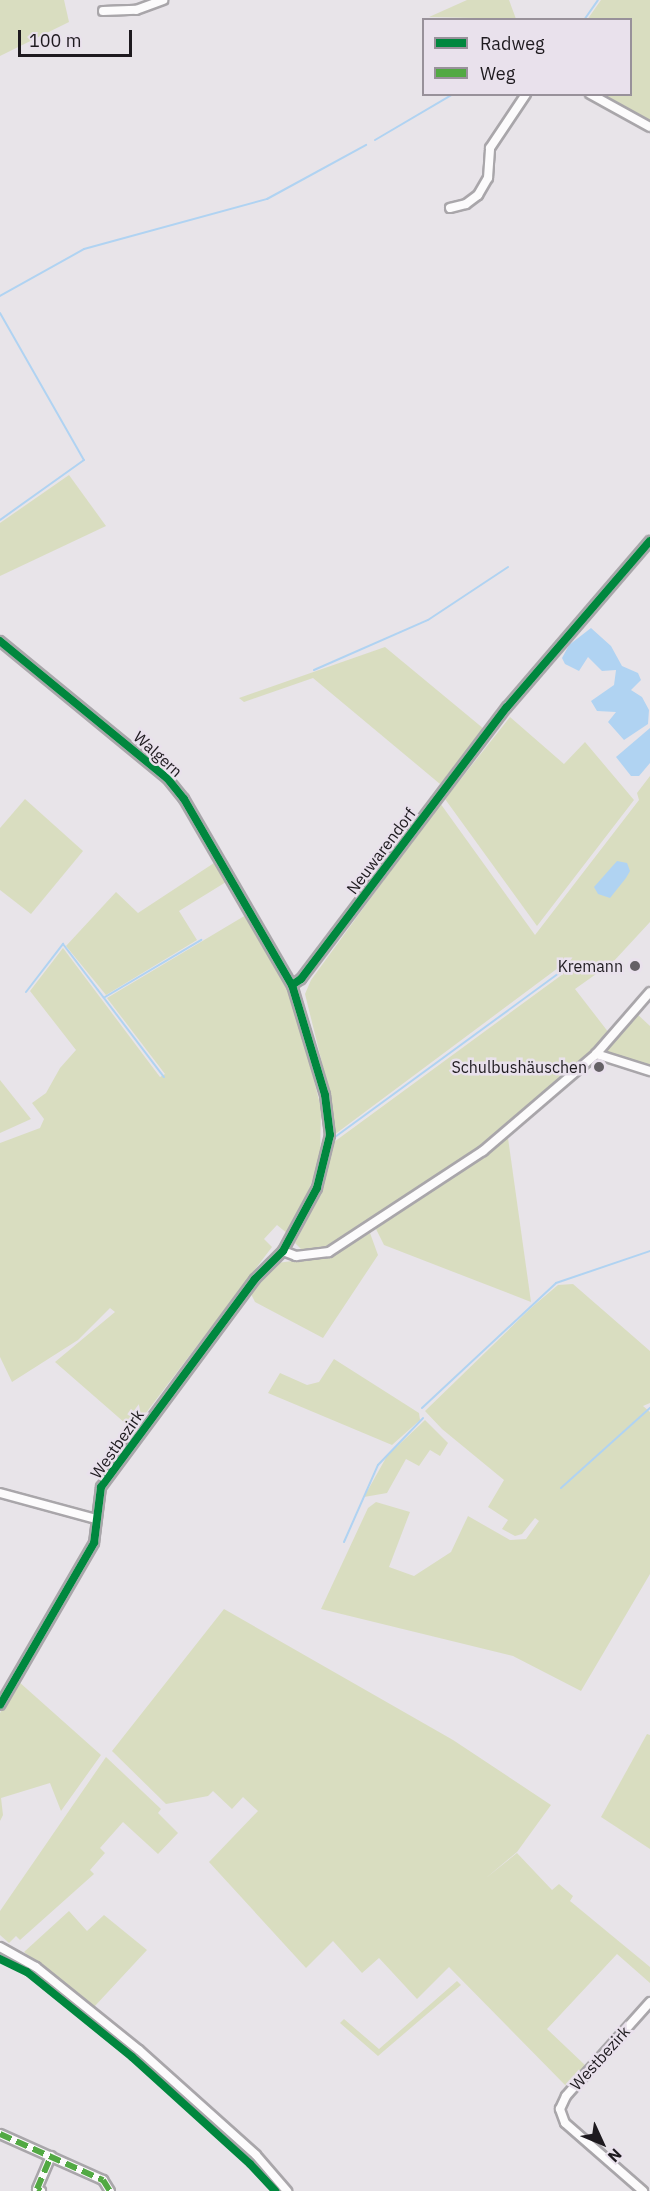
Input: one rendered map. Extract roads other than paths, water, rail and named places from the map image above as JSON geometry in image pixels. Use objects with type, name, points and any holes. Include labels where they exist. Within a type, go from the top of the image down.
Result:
[{"type":"street","points":[[103,11],[136,10],[163,0]]},
{"type":"street","points":[[450,208],[466,204],[478,195],[488,178],[490,148],[525,96]]},
{"type":"street","points":[[595,96],[650,127]]},
{"type":"street","name":"Neuwarendorf","points":[[292,985],[301,979],[507,707],[650,541]]},
{"type":"street","name":"Walgern","points":[[0,641],[174,785],[292,985]]},
{"type":"street","name":"Westbezirk","points":[[0,1705],[94,1543],[101,1487],[255,1279],[283,1251],[301,1222],[324,1167],[329,1125],[325,1095],[292,985]]},
{"type":"street","points":[[283,1251],[313,1255],[346,1243],[511,1130],[596,1054],[650,992]]},
{"type":"street","points":[[596,1054],[650,1071]]},
{"type":"street","points":[[0,1493],[96,1519]]},
{"type":"street","points":[[0,1947],[36,1967],[140,2050],[256,2155],[287,2191]]},
{"type":"street","name":"Westbezirk","points":[[642,2191],[565,2123],[560,2109],[566,2096],[650,2002]]},
{"type":"street","points":[[0,2134],[104,2180],[110,2191]]},
{"type":"street","points":[[41,2191],[37,2189],[51,2156]]},
{"type":"water","points":[[591,628],[611,646],[622,666],[638,673],[641,680],[631,690],[642,697],[649,710],[648,724],[624,740],[608,722],[616,712],[597,711],[591,701],[614,685],[616,670],[602,671],[588,657],[579,671],[565,664],[562,658],[569,645]]},
{"type":"water","points":[[650,728],[650,763],[639,776],[631,776],[616,757]]},
{"type":"water","points":[[617,861],[627,863],[630,871],[626,878],[610,898],[598,894],[594,887]]},
{"type":"waterway","points":[[585,18],[598,0]]},
{"type":"waterway","points":[[375,140],[450,96]]},
{"type":"waterway","points":[[0,296],[84,249],[267,199],[366,145]]},
{"type":"waterway","points":[[0,313],[84,460],[0,520]]},
{"type":"waterway","points":[[314,670],[428,620],[508,567]]},
{"type":"waterway","points":[[105,997],[201,940]]},
{"type":"waterway","points":[[26,992],[63,944],[164,1077]]},
{"type":"waterway","points":[[335,1137],[562,971]]},
{"type":"waterway","points":[[422,1408],[556,1283],[650,1251]]},
{"type":"waterway","points":[[561,1488],[650,1408]]},
{"type":"waterway","points":[[344,1542],[378,1465],[423,1418]]},
{"type":"place","name":"Kremann","points":[[635,966]]},
{"type":"place","name":"Schulbushäuschen","points":[[599,1067]]}]
